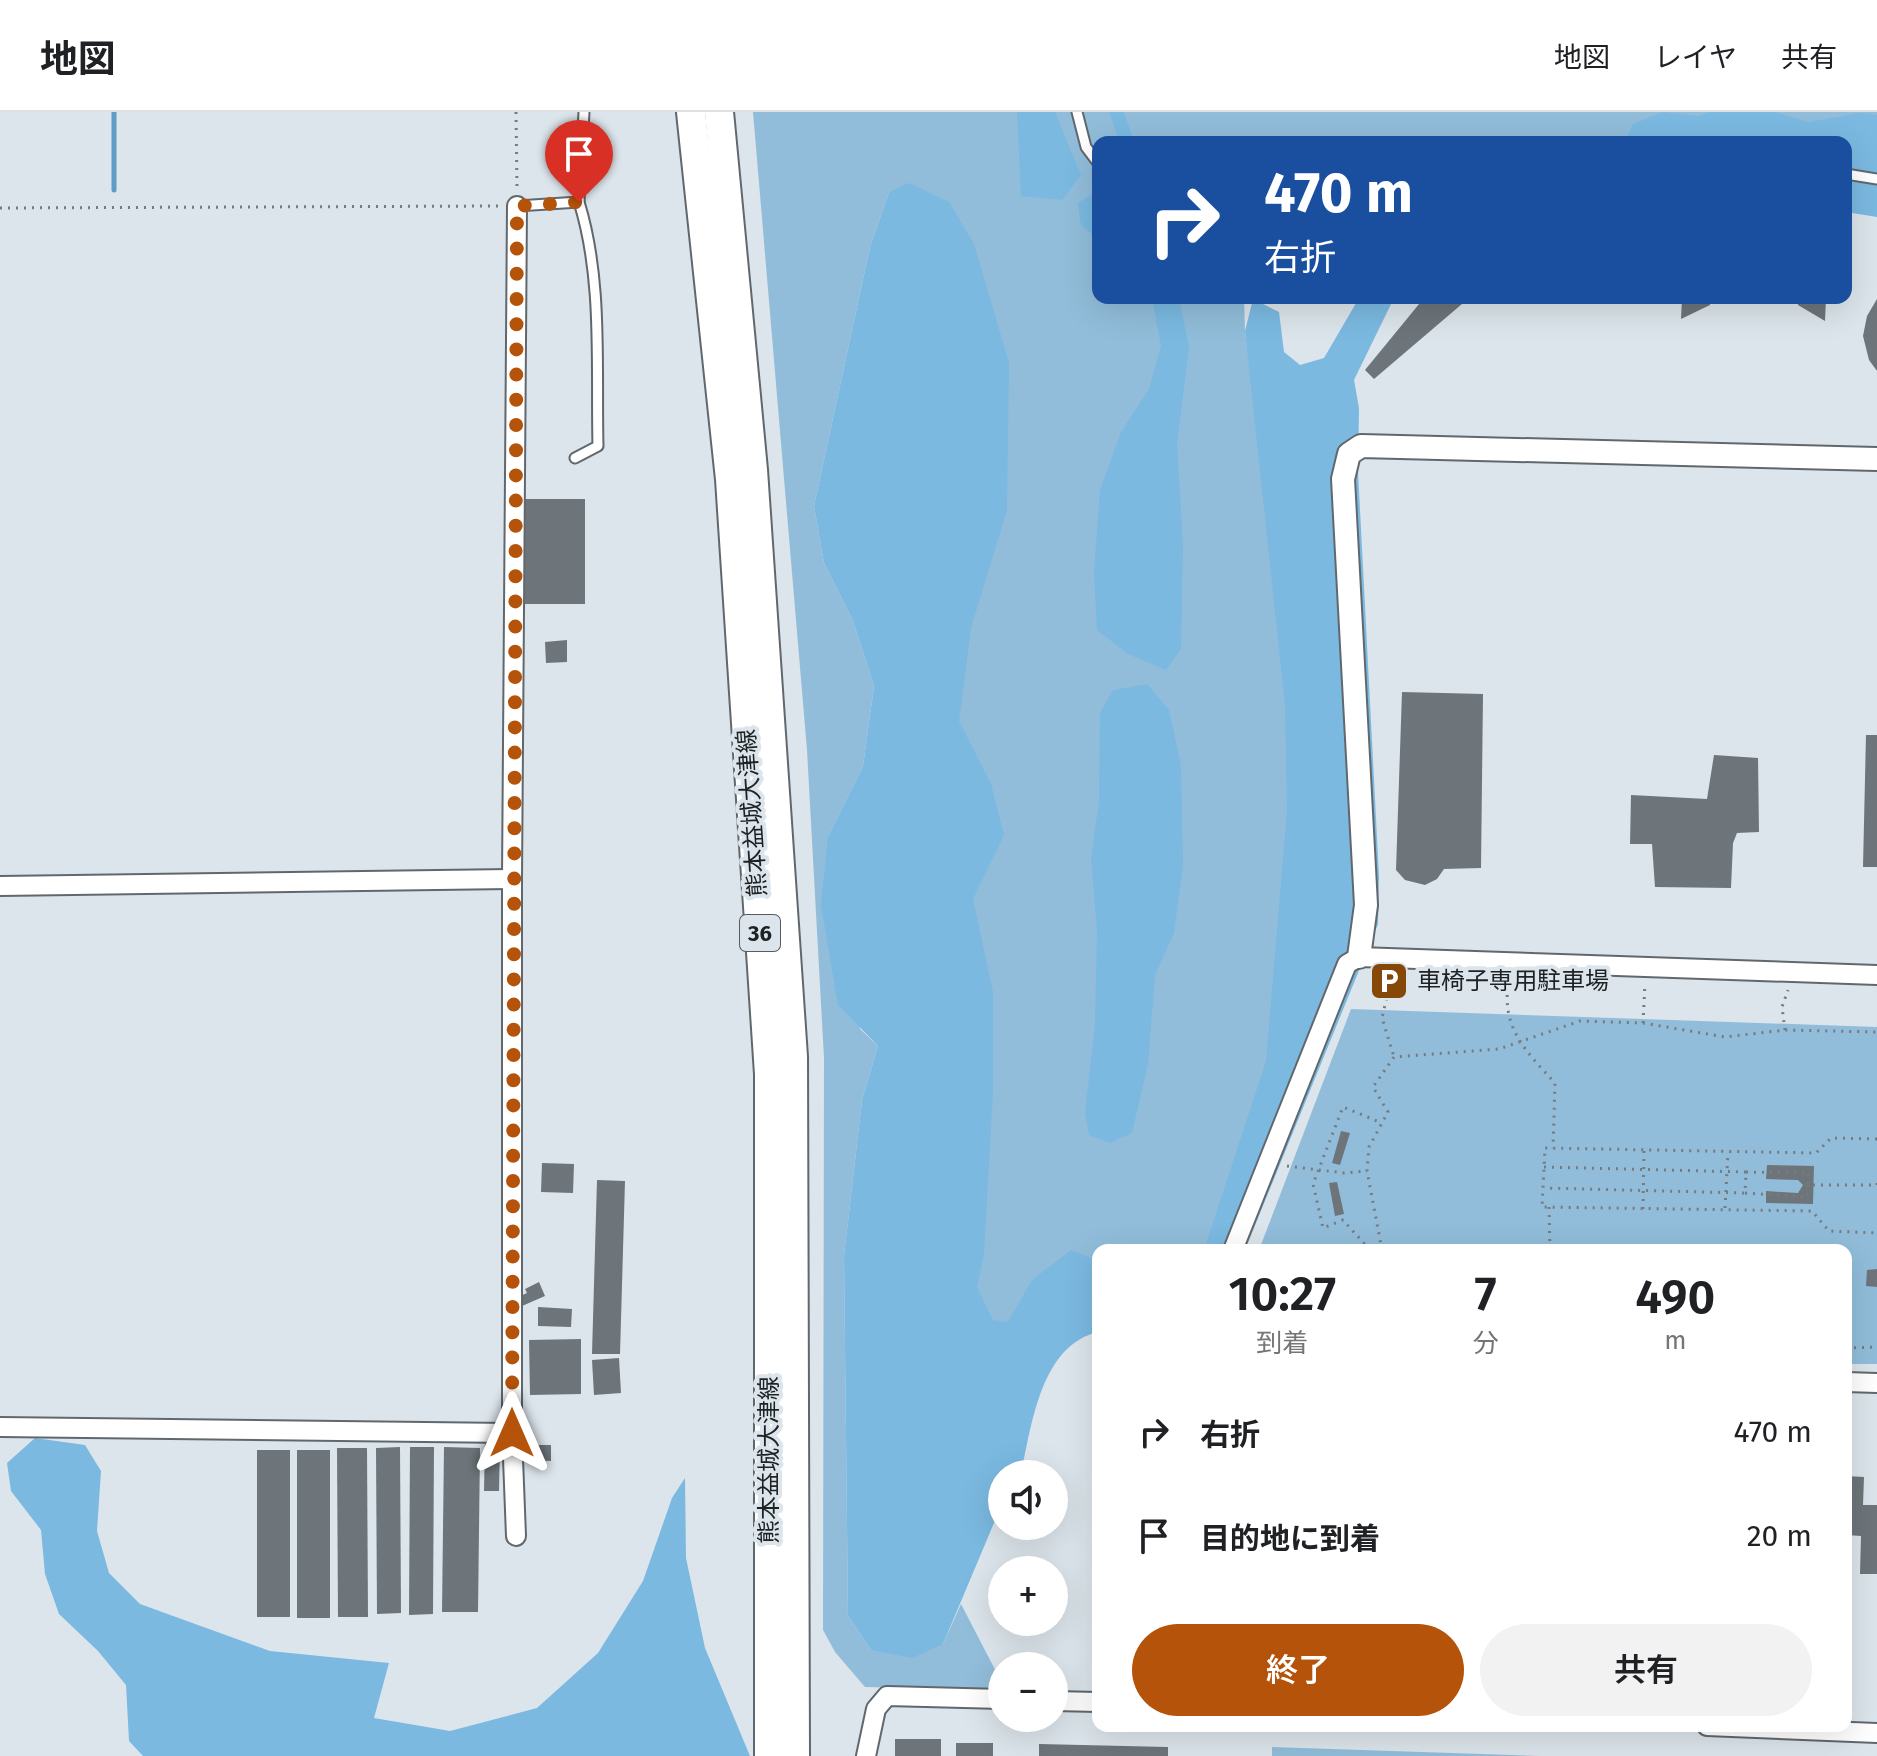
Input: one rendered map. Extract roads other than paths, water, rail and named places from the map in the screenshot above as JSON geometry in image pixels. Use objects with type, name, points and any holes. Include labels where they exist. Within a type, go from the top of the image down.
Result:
[{"type":"main road","name":"熊本益城大津線","points":[[691,112],[730,479],[769,1074],[769,1756]]},
{"type":"main road","name":"熊本益城大津線","points":[[719,112],[754,485],[793,1057],[795,1756]]},
{"type":"street","points":[[516,1536],[512,1433],[512,879],[517,206]]},
{"type":"street","points":[[1359,957],[1366,905],[1343,479],[1349,454],[1361,446],[1877,459]]},
{"type":"street","points":[[0,886],[512,879]]},
{"type":"street","points":[[1235,1244],[1347,964],[1359,957],[1877,975]]},
{"type":"street","points":[[1852,1382],[1877,1383]]},
{"type":"street","points":[[0,1427],[512,1433]]},
{"type":"street","points":[[866,1756],[876,1709],[887,1696],[988,1699]]},
{"type":"street","points":[[1068,1701],[1092,1702]]},
{"type":"street","points":[[1852,1732],[1877,1733]]},
{"type":"lane","points":[[575,458],[598,446],[593,272],[588,230],[579,202],[584,112]]},
{"type":"lane","points":[[1077,112],[1086,147],[1092,155]]},
{"type":"lane","points":[[1852,175],[1877,179]]},
{"type":"lane","points":[[517,206],[579,202]]},
{"type":"waterway","points":[[114,112],[114,190]]},
{"type":"place","name":"車椅子専用駐車場","points":[[1389,981]]}]
